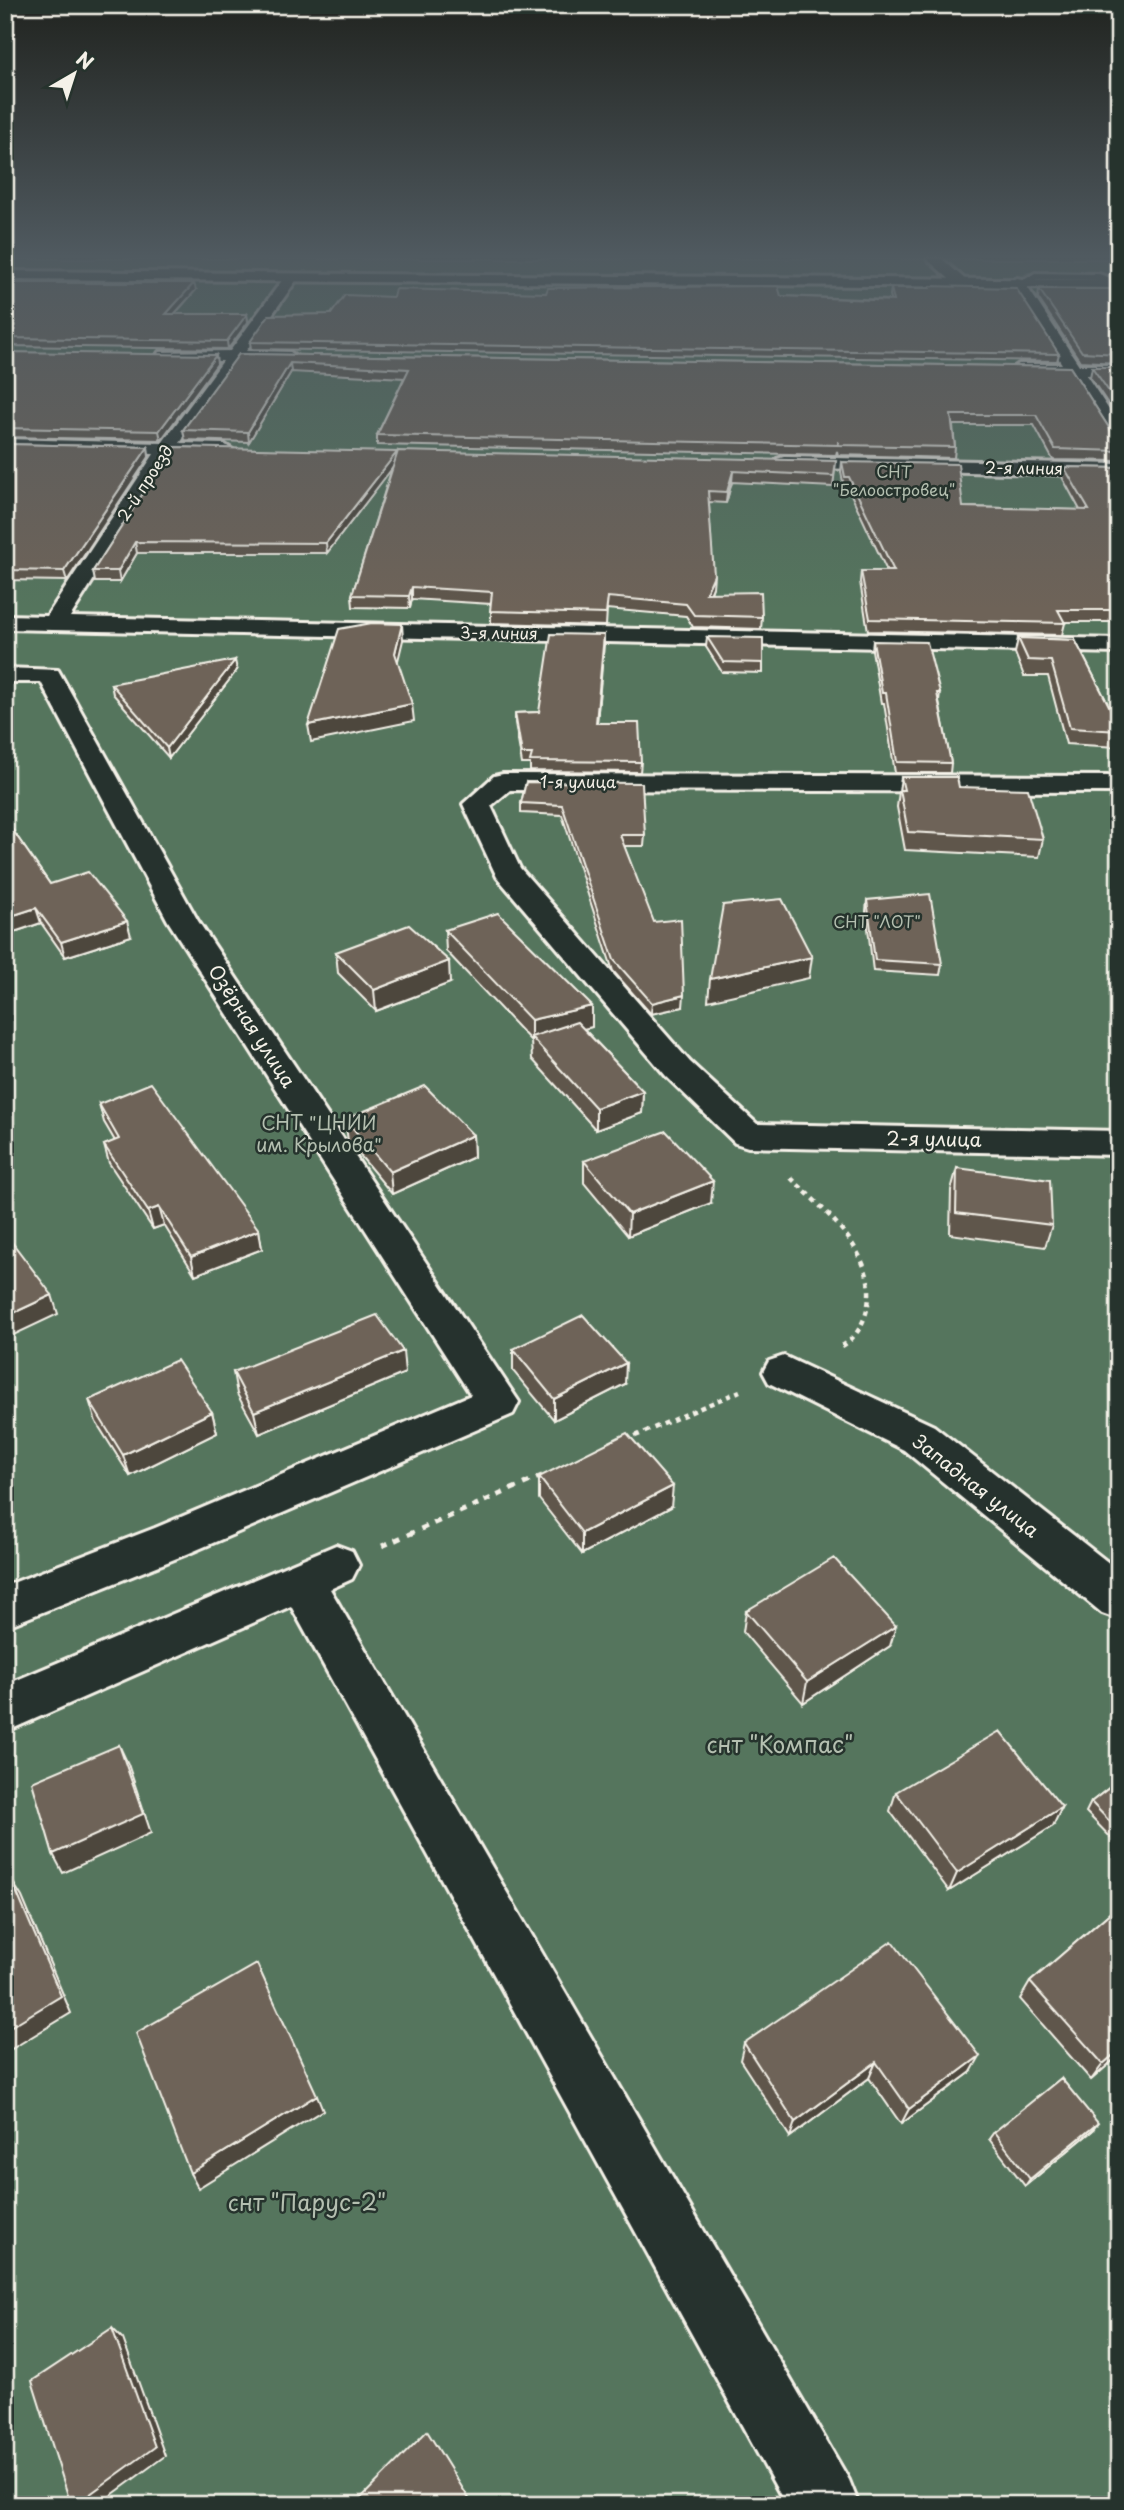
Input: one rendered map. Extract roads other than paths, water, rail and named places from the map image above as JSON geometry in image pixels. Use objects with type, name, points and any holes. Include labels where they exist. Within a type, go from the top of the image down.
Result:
[{"type":"street","name":"2-й проезд","points":[[54,623],[167,449],[219,376]]},
{"type":"street","points":[[1080,376],[1119,439]]},
{"type":"street","points":[[5,445],[249,451]]},
{"type":"street","name":"2-я линия","points":[[760,462],[1119,470]]},
{"type":"street","name":"3-я линия","points":[[5,622],[1119,646]]},
{"type":"street","name":"Озёрная улица","points":[[5,675],[49,675],[183,921],[498,1402],[171,1541],[5,1607]]},
{"type":"street","name":"1-я улица","points":[[748,1135],[678,1069],[507,871],[477,804],[503,782],[1119,784]]},
{"type":"street","name":"2-я улица","points":[[748,1135],[1119,1143]]},
{"type":"street","name":"Западная улица","points":[[785,1372],[919,1438],[1119,1599]]},
{"type":"street","points":[[5,1709],[318,1573],[824,2505]]},
{"type":"park label","name":"СНТ \"Белоостровец\"","points":[[894,481]]},
{"type":"park label","name":"СНТ \"ЛОТ\"","points":[[877,922]]},
{"type":"park label","name":"СНТ \"ЦНИИ им. Крылова\"","points":[[319,1134]]},
{"type":"park label","name":"снт \"Компас\"","points":[[780,1745]]},
{"type":"park label","name":"снт \"Парус-2\"","points":[[307,2203]]}]
